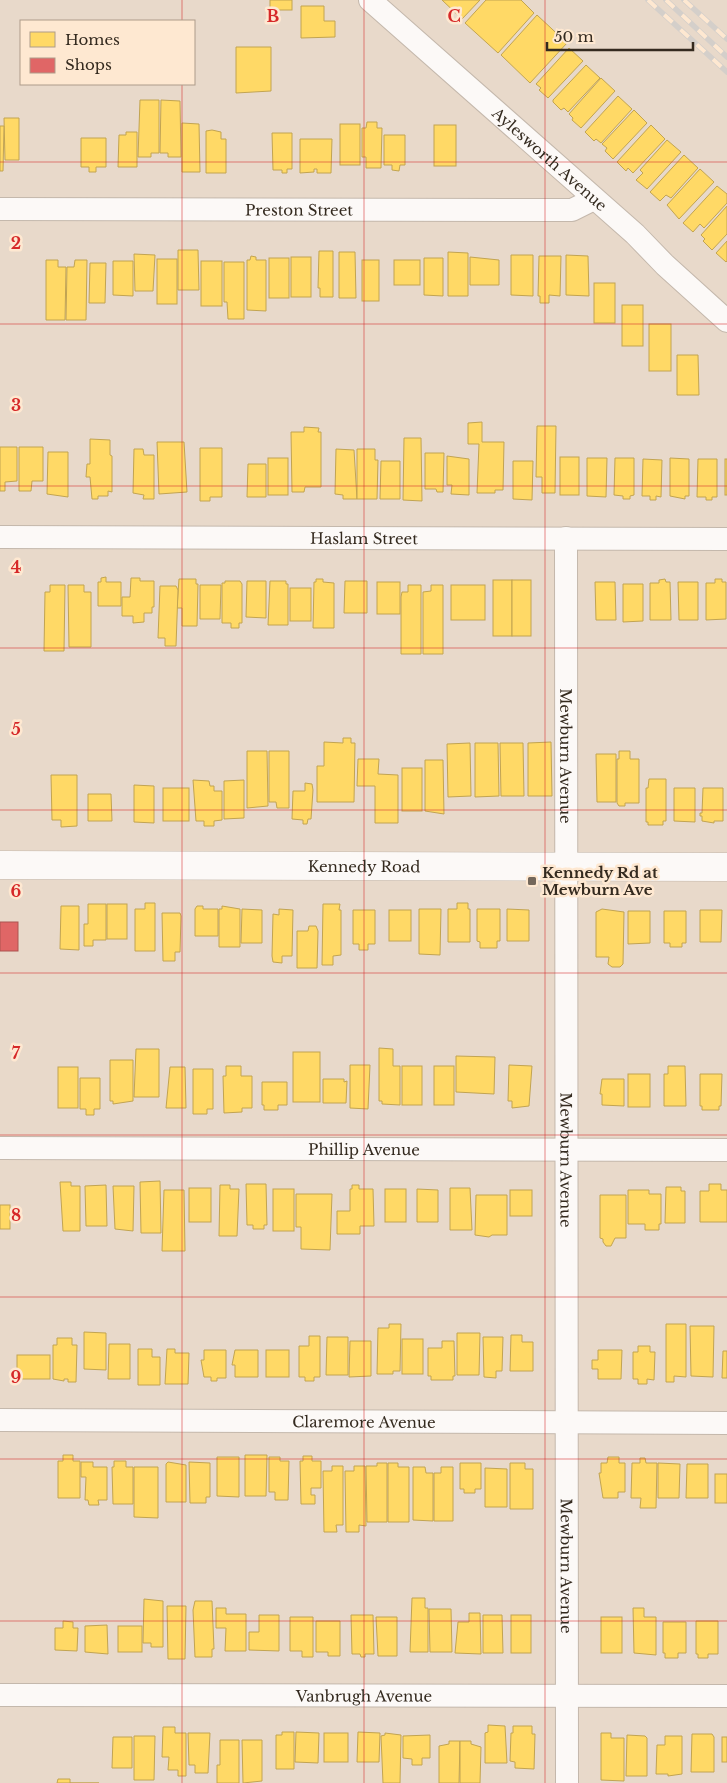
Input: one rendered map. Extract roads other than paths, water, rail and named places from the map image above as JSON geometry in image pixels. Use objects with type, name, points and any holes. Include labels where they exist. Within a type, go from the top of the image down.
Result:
[{"type":"street","name":"Aylesworth Avenue","points":[[370,0],[635,234],[665,265],[727,321]]},
{"type":"street","name":"Preston Street","points":[[0,209],[572,210],[594,199]]},
{"type":"street","name":"Haslam Street","points":[[0,537],[727,539]]},
{"type":"street","name":"Mewburn Avenue","points":[[566,538],[568,866],[567,1783]]},
{"type":"street","name":"Kennedy Road","points":[[0,865],[727,867]]},
{"type":"street","name":"Phillip Avenue","points":[[0,1148],[727,1150]]},
{"type":"street","name":"Claremore Avenue","points":[[0,1420],[727,1423]]},
{"type":"street","name":"Vanbrugh Avenue","points":[[0,1695],[727,1696]]},
{"type":"railway","points":[[648,0],[727,72]]},
{"type":"railway","points":[[666,0],[727,57]]},
{"type":"railway","points":[[684,0],[727,39]]},
{"type":"place","name":"Kennedy Rd at Mewburn Ave","points":[[532,881]]}]
